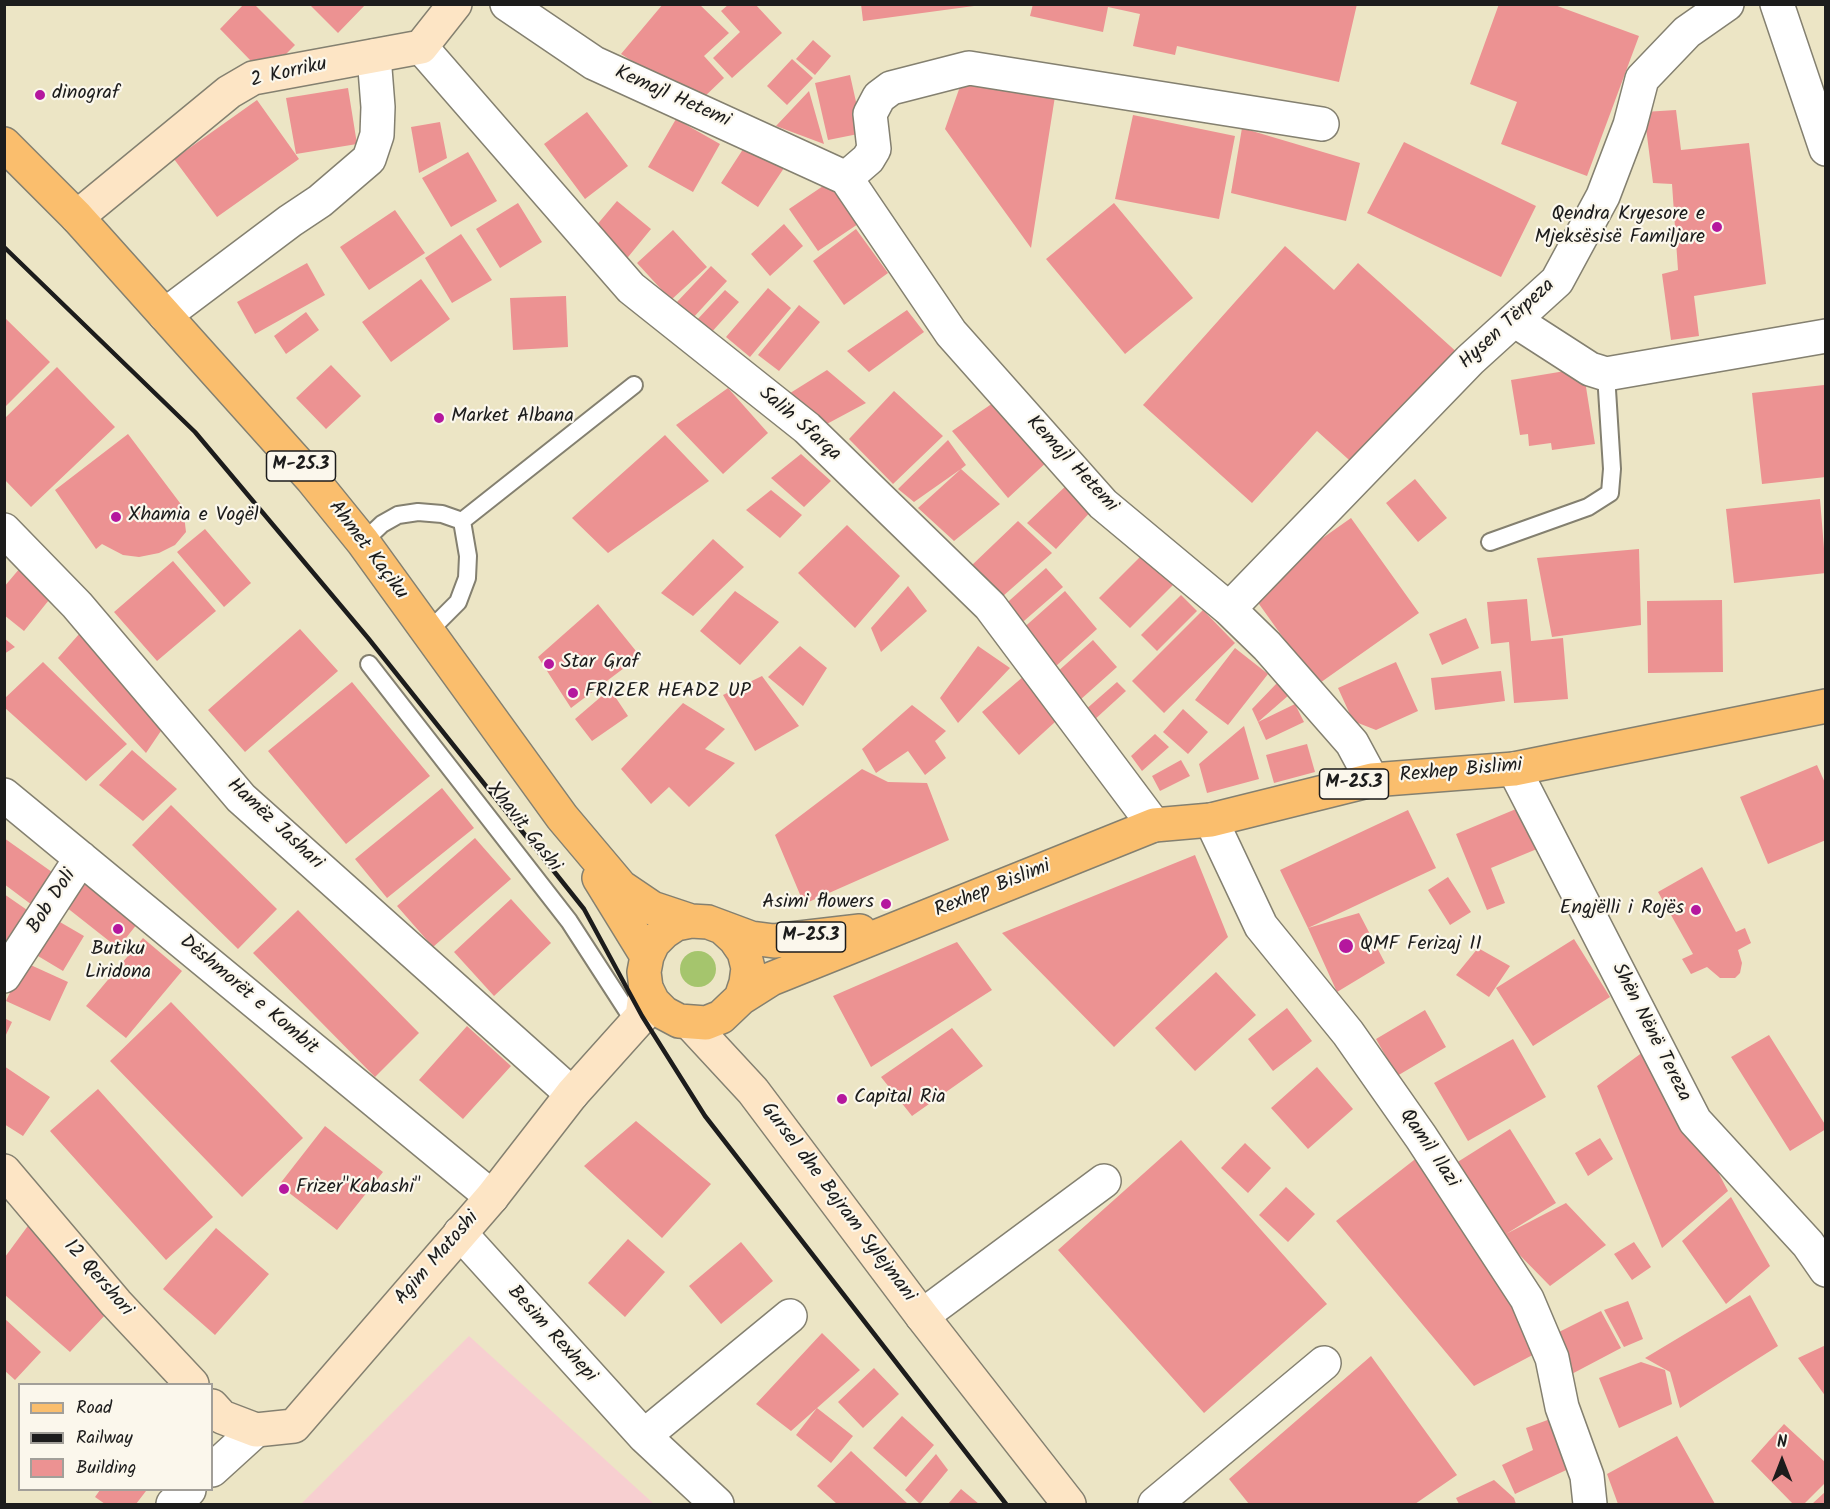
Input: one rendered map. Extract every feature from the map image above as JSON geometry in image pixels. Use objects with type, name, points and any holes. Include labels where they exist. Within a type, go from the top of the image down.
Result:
[{"type":"main road","name":"Ahmet Kaçiku","points":[[4,144],[77,217],[312,479],[363,542],[562,817],[621,887],[652,908],[691,921]]},
{"type":"main road","name":"Rexhep Bislimi","points":[[737,1003],[771,980],[1154,825],[1211,820],[1372,780],[1514,769],[1826,706]]},
{"type":"main road","name":"Ahmet Kaçiku","points":[[562,817],[643,996]]},
{"type":"main road","points":[[691,921],[708,922],[723,928],[740,946],[748,968],[747,983],[737,1003],[713,1020],[684,1022],[664,1013],[643,996],[653,943],[664,932],[691,921]]},
{"type":"main road","name":"Rexhep Bislimi","points":[[723,928],[752,938],[774,940],[900,927]]},
{"type":"street","points":[[421,47],[455,4]]},
{"type":"street","name":"Kemajl Hetemi","points":[[507,4],[594,63],[761,137],[846,178],[951,333],[1103,504],[1229,609],[1267,646],[1352,743],[1372,780]]},
{"type":"street","name":"Hysen Tërpeza","points":[[1229,609],[1470,360],[1557,281],[1603,196],[1630,125],[1642,79],[1687,32],[1727,4]]},
{"type":"street","points":[[1778,4],[1826,149]]},
{"type":"street","name":"2 Korriku","points":[[77,217],[229,92],[254,78],[421,47]]},
{"type":"street","name":"Salih Sfarqa","points":[[421,47],[631,288],[807,428],[990,606],[1154,825]]},
{"type":"street","points":[[165,315],[320,201],[369,159],[377,135],[374,56]]},
{"type":"street","points":[[846,178],[868,159],[874,149],[870,114],[879,96],[891,88],[969,68],[1322,124]]},
{"type":"street","points":[[1514,320],[1590,369],[1606,374],[1826,336]]},
{"type":"street","name":"Hamëz Jashari","points":[[4,530],[77,605],[241,798],[572,1094]]},
{"type":"street","name":"Shën Nënë Tereza","points":[[1514,769],[1695,1121],[1808,1244],[1826,1270]]},
{"type":"street","name":"Dëshmorët e Kombit","points":[[4,795],[492,1197]]},
{"type":"street","name":"Qamil Ilazi","points":[[1211,820],[1261,926],[1348,1034],[1427,1146],[1527,1299],[1552,1358],[1562,1407],[1587,1476],[1590,1504]]},
{"type":"street","name":"Bob Doli","points":[[4,976],[81,858]]},
{"type":"street","name":"Agim Matoshi","points":[[256,1430],[294,1426],[492,1197],[572,1094],[643,996]]},
{"type":"street","name":"Gursel dhe Bajram Sylejmani","points":[[737,1003],[732,1042],[753,1091]]},
{"type":"street","name":"Gursel dhe Bajram Sylejmani","points":[[684,1022],[753,1091],[922,1316],[1069,1504]]},
{"type":"street","name":"12 Qershori","points":[[4,1171],[116,1303],[191,1383]]},
{"type":"street","name":"Gursel dhe Bajram Sylejmani","points":[[922,1316],[1104,1181]]},
{"type":"street","name":"Besim Rexhepi","points":[[460,1233],[526,1309],[644,1436],[717,1504]]},
{"type":"street","points":[[644,1436],[790,1316]]},
{"type":"street","points":[[1155,1504],[1324,1363]]},
{"type":"street","points":[[213,1407],[222,1417],[256,1430],[213,1469]]},
{"type":"street","points":[[173,1504],[188,1491]]},
{"type":"lane","points":[[1490,542],[1588,507],[1610,493],[1612,469],[1606,374]]},
{"type":"lane","points":[[462,521],[634,385]]},
{"type":"lane","points":[[363,542],[382,524],[398,515],[418,512],[442,514],[462,521]]},
{"type":"lane","points":[[428,632],[458,602],[467,578],[468,556],[462,521]]},
{"type":"lane","name":"Xhavit Gashi","points":[[369,664],[569,921],[643,996]]},
{"type":"shaded area","points":[[469,1336],[654,1504],[301,1504]]},
{"type":"green space","points":[[698,951],[711,956],[716,969],[711,982],[698,987],[685,982],[680,969],[685,956]]},
{"type":"building","points":[[244,4],[254,4],[295,45],[286,54],[251,61],[220,29]]},
{"type":"building","points":[[309,4],[366,4],[338,33]]},
{"type":"building","points":[[663,4],[699,4],[729,33],[704,56],[724,78],[701,100],[660,79],[621,54]]},
{"type":"building","points":[[729,4],[755,4],[782,33],[732,78],[713,58],[740,32],[721,11]]},
{"type":"building","points":[[861,4],[974,4],[974,6],[863,21]]},
{"type":"building","points":[[1033,4],[1357,4],[1339,82],[1177,46],[1175,55],[1133,46],[1140,14],[1108,7],[1103,32],[1030,16]]},
{"type":"building","points":[[1499,4],[1552,4],[1639,36],[1587,176],[1501,144],[1517,102],[1470,84]]},
{"type":"building","points":[[813,40],[831,56],[815,75],[796,59]]},
{"type":"building","points":[[792,59],[813,78],[787,105],[767,86]]},
{"type":"building","points":[[850,75],[863,133],[828,140],[815,83]]},
{"type":"building","points":[[963,78],[1056,90],[1031,248],[945,129]]},
{"type":"building","points":[[348,88],[357,144],[296,154],[286,98]]},
{"type":"building","points":[[809,91],[824,144],[776,126]]},
{"type":"building","points":[[257,100],[299,159],[217,217],[174,159]]},
{"type":"building","name":"Qendra Kryesore e Mjeksësisë Familjare","points":[[1676,110],[1681,150],[1749,143],[1766,284],[1694,296],[1699,336],[1671,340],[1662,274],[1678,270],[1672,184],[1653,183],[1644,112]]},
{"type":"building","points":[[587,112],[628,166],[585,199],[544,144]]},
{"type":"building","points":[[1133,115],[1235,136],[1219,219],[1115,199]]},
{"type":"building","points":[[676,119],[720,144],[693,192],[648,167]]},
{"type":"building","points":[[440,122],[447,158],[419,173],[411,127]]},
{"type":"building","points":[[1242,128],[1360,163],[1346,221],[1231,193]]},
{"type":"building","points":[[749,140],[786,165],[758,207],[721,183]]},
{"type":"building","points":[[1404,142],[1536,206],[1501,277],[1367,213]]},
{"type":"building","points":[[468,152],[497,201],[451,227],[422,178]]},
{"type":"building","points":[[832,180],[861,222],[818,251],[789,209]]},
{"type":"building","points":[[617,201],[651,229],[624,262],[590,233]]},
{"type":"building","points":[[518,203],[542,242],[500,268],[476,229]]},
{"type":"building","points":[[1114,203],[1193,298],[1125,354],[1046,259]]},
{"type":"building","points":[[395,210],[425,253],[369,290],[340,247]]},
{"type":"building","points":[[784,224],[803,246],[770,276],[751,254]]},
{"type":"building","points":[[856,229],[888,273],[844,305],[813,261]]},
{"type":"building","points":[[673,230],[707,267],[671,300],[637,263]]},
{"type":"building","points":[[461,234],[492,280],[452,303],[425,258]]},
{"type":"building","points":[[1285,246],[1334,290],[1358,263],[1460,355],[1358,468],[1317,431],[1252,503],[1143,405]]},
{"type":"building","points":[[307,263],[325,295],[255,334],[237,302]]},
{"type":"building","points":[[711,266],[727,281],[692,319],[676,303]]},
{"type":"building","points":[[421,279],[450,319],[391,362],[362,322]]},
{"type":"building","points":[[768,288],[791,308],[750,357],[726,337]]},
{"type":"building","points":[[725,290],[739,302],[709,335],[695,322]]},
{"type":"building","points":[[566,296],[568,347],[513,350],[510,298]]},
{"type":"building","points":[[799,305],[820,322],[779,371],[758,355]]},
{"type":"building","points":[[907,310],[924,332],[869,372],[847,351]]},
{"type":"building","points":[[306,312],[319,330],[286,354],[274,336]]},
{"type":"building","points":[[4,317],[50,362],[4,408]]},
{"type":"building","points":[[331,365],[361,396],[326,429],[296,398]]},
{"type":"building","points":[[57,367],[115,427],[31,507],[4,479],[4,419]]},
{"type":"building","points":[[1583,368],[1595,444],[1552,450],[1551,443],[1529,446],[1528,434],[1520,435],[1511,380]]},
{"type":"building","points":[[827,370],[866,403],[823,426],[787,395]]},
{"type":"building","points":[[1824,385],[1826,477],[1762,484],[1752,393]]},
{"type":"building","points":[[728,388],[768,433],[723,474],[676,425]]},
{"type":"building","points":[[894,391],[943,436],[893,484],[849,439]]},
{"type":"building","points":[[993,403],[1049,460],[1008,498],[952,431]]},
{"type":"building","points":[[128,434],[183,507],[186,532],[175,545],[159,553],[139,557],[123,555],[102,544],[96,549],[55,490]]},
{"type":"building","points":[[665,435],[709,481],[608,553],[572,518]]},
{"type":"building","points":[[948,440],[966,465],[914,502],[898,489]]},
{"type":"building","points":[[801,454],[831,481],[804,507],[771,478]]},
{"type":"building","points":[[961,469],[1000,504],[954,541],[918,508]]},
{"type":"building","points":[[1415,479],[1447,518],[1418,542],[1386,503]]},
{"type":"building","points":[[1070,482],[1095,507],[1056,549],[1027,523]]},
{"type":"building","points":[[771,490],[802,515],[780,538],[746,510]]},
{"type":"building","points":[[1820,499],[1826,573],[1734,583],[1726,509]]},
{"type":"building","points":[[1351,518],[1419,613],[1317,685],[1249,590]]},
{"type":"building","points":[[1018,521],[1052,553],[1003,596],[971,566]]},
{"type":"building","points":[[847,525],[900,576],[855,628],[798,573]]},
{"type":"building","points":[[205,529],[251,583],[224,607],[177,552]]},
{"type":"building","points":[[713,539],[744,567],[693,616],[661,593]]},
{"type":"building","points":[[1639,549],[1641,625],[1552,637],[1537,558]]},
{"type":"building","points":[[1143,554],[1174,584],[1130,628],[1099,598]]},
{"type":"building","points":[[173,561],[216,611],[157,661],[114,612]]},
{"type":"building","points":[[20,568],[53,595],[24,631],[4,615],[4,587]]},
{"type":"building","points":[[1046,568],[1063,587],[1017,627],[1001,608]]},
{"type":"building","points":[[908,586],[927,611],[881,652],[871,628]]},
{"type":"building","points":[[735,591],[779,622],[740,665],[700,631]]},
{"type":"building","points":[[1065,591],[1097,629],[1056,666],[1020,631]]},
{"type":"building","points":[[1181,595],[1197,611],[1157,651],[1141,635]]},
{"type":"building","points":[[1527,599],[1531,641],[1563,638],[1568,699],[1514,703],[1509,642],[1491,644],[1487,602]]},
{"type":"building","points":[[1722,600],[1723,672],[1648,673],[1647,601]]},
{"type":"building","points":[[598,604],[640,656],[571,708],[538,657]]},
{"type":"building","points":[[1203,610],[1235,643],[1164,713],[1132,681]]},
{"type":"building","points":[[1466,618],[1479,648],[1442,665],[1429,634]]},
{"type":"building","points":[[300,629],[338,671],[245,752],[208,710]]},
{"type":"building","points":[[80,633],[167,722],[146,753],[58,658]]},
{"type":"building","points":[[4,638],[15,647],[4,654]]},
{"type":"building","points":[[1093,640],[1117,667],[1080,700],[1056,673]]},
{"type":"building","points":[[800,646],[827,668],[803,706],[768,677]]},
{"type":"building","points":[[978,646],[1010,668],[958,723],[940,698]]},
{"type":"building","points":[[1235,648],[1268,674],[1228,725],[1195,700]]},
{"type":"building","points":[[43,662],[127,744],[86,781],[4,707],[4,699]]},
{"type":"building","points":[[1396,662],[1418,711],[1376,730],[1353,721],[1338,688]]},
{"type":"building","points":[[1031,670],[1067,711],[1019,755],[982,712]]},
{"type":"building","points":[[1501,671],[1505,701],[1435,710],[1431,678]]},
{"type":"building","points":[[762,676],[799,726],[755,751],[723,695]]},
{"type":"building","points":[[352,682],[430,776],[346,844],[268,751]]},
{"type":"building","points":[[1117,682],[1126,691],[1093,721],[1084,711]]},
{"type":"building","points":[[1277,683],[1289,695],[1258,722],[1252,709]]},
{"type":"building","points":[[610,689],[628,716],[592,741],[575,719]]},
{"type":"building","points":[[683,703],[725,729],[705,749],[735,763],[689,807],[669,787],[651,804],[621,769]]},
{"type":"building","points":[[1295,704],[1304,722],[1266,740],[1258,722]]},
{"type":"building","points":[[912,705],[946,731],[935,741],[946,758],[925,775],[908,751],[876,773],[862,749]]},
{"type":"building","points":[[1183,709],[1208,732],[1188,754],[1163,732]]},
{"type":"building","points":[[1244,726],[1259,779],[1207,793],[1199,764]]},
{"type":"building","points":[[1155,734],[1169,747],[1142,771],[1131,756]]},
{"type":"building","points":[[1307,744],[1315,772],[1274,783],[1266,755]]},
{"type":"building","points":[[132,750],[177,789],[143,821],[99,785]]},
{"type":"building","points":[[1181,760],[1190,776],[1160,791],[1152,776]]},
{"type":"building","points":[[1817,765],[1826,785],[1826,840],[1768,864],[1740,797]]},
{"type":"building","points":[[862,769],[888,782],[927,783],[949,840],[804,904],[775,835]]},
{"type":"building","points":[[442,788],[474,828],[387,898],[355,859]]},
{"type":"building","points":[[1528,804],[1549,844],[1491,868],[1505,903],[1487,910],[1456,834]]},
{"type":"building","points":[[171,805],[277,909],[238,949],[132,845]]},
{"type":"building","points":[[1408,810],[1436,868],[1308,928],[1280,870]]},
{"type":"building","points":[[4,838],[59,877],[36,908],[4,884]]},
{"type":"building","points":[[475,838],[511,879],[433,947],[397,906]]},
{"type":"building","points":[[1195,855],[1228,937],[1114,1047],[1002,933]]},
{"type":"building","name":"Engjëlli i Rojës","points":[[1702,867],[1736,932],[1745,928],[1751,943],[1738,950],[1742,963],[1740,973],[1735,978],[1720,978],[1707,967],[1691,974],[1682,959],[1693,954],[1658,892]]},
{"type":"building","points":[[93,873],[145,914],[118,948],[66,907]]},
{"type":"building","points":[[1448,877],[1471,912],[1450,925],[1428,890]]},
{"type":"building","points":[[4,894],[30,912],[7,946],[4,944]]},
{"type":"building","points":[[511,899],[551,943],[494,996],[454,952]]},
{"type":"building","points":[[298,910],[419,1033],[375,1077],[253,953]]},
{"type":"building","name":"QMF Ferizaj II","points":[[1359,913],[1385,963],[1337,992],[1308,928]]},
{"type":"building","points":[[53,918],[84,936],[63,971],[33,953]]},
{"type":"building","points":[[143,938],[182,971],[126,1038],[86,1006]]},
{"type":"building","points":[[1574,939],[1610,997],[1533,1046],[1496,988]]},
{"type":"building","points":[[957,942],[992,990],[871,1067],[833,996]]},
{"type":"building","points":[[1478,948],[1510,966],[1489,997],[1456,975]]},
{"type":"building","points":[[24,962],[68,982],[50,1021],[6,1001]]},
{"type":"building","points":[[1216,972],[1256,1015],[1195,1071],[1155,1028]]},
{"type":"building","points":[[171,1002],[303,1138],[242,1197],[110,1061]]},
{"type":"building","points":[[1287,1008],[1312,1041],[1273,1071],[1248,1039]]},
{"type":"building","points":[[1425,1010],[1446,1047],[1397,1076],[1376,1039]]},
{"type":"building","points":[[4,1018],[12,1022],[4,1039]]},
{"type":"building","points":[[467,1026],[511,1066],[463,1119],[419,1080]]},
{"type":"building","points":[[952,1028],[983,1066],[912,1116],[881,1077]]},
{"type":"building","points":[[1769,1035],[1826,1126],[1826,1129],[1790,1151],[1731,1057]]},
{"type":"building","points":[[1513,1039],[1546,1097],[1468,1141],[1434,1083]]},
{"type":"building","points":[[1651,1046],[1728,1191],[1662,1248],[1597,1086]]},
{"type":"building","points":[[4,1066],[50,1097],[23,1136],[4,1124]]},
{"type":"building","points":[[1317,1067],[1353,1109],[1308,1149],[1271,1108]]},
{"type":"building","points":[[98,1089],[213,1217],[166,1260],[50,1131]]},
{"type":"building","points":[[636,1121],[711,1184],[662,1238],[584,1166]]},
{"type":"building","points":[[325,1126],[383,1172],[337,1230],[279,1185]]},
{"type":"building","points":[[1510,1129],[1556,1203],[1506,1234],[1566,1203],[1606,1245],[1550,1286],[1501,1236],[1456,1163]]},
{"type":"building","points":[[1600,1138],[1613,1159],[1588,1176],[1575,1153]]},
{"type":"building","points":[[1181,1140],[1327,1304],[1204,1413],[1058,1250]]},
{"type":"building","points":[[1245,1143],[1271,1168],[1248,1193],[1221,1168]]},
{"type":"building","points":[[1423,1153],[1542,1350],[1474,1386],[1336,1221]]},
{"type":"building","points":[[1286,1187],[1315,1214],[1288,1242],[1259,1215]]},
{"type":"building","points":[[1731,1197],[1770,1266],[1726,1304],[1682,1241]]},
{"type":"building","points":[[30,1223],[108,1312],[70,1352],[5,1295],[5,1257]]},
{"type":"building","points":[[216,1228],[269,1274],[215,1335],[163,1289]]},
{"type":"building","points":[[628,1239],[665,1272],[625,1317],[588,1283]]},
{"type":"building","points":[[741,1242],[773,1281],[721,1324],[689,1286]]},
{"type":"building","points":[[1634,1242],[1651,1267],[1632,1280],[1614,1254]]},
{"type":"building","points":[[1750,1295],[1778,1346],[1680,1408],[1670,1372],[1645,1358]]},
{"type":"building","points":[[1628,1301],[1643,1339],[1624,1347],[1604,1310]]},
{"type":"building","points":[[1601,1311],[1621,1348],[1566,1377],[1549,1337]]},
{"type":"building","points":[[4,1318],[41,1352],[15,1380],[4,1370]]},
{"type":"building","points":[[822,1333],[860,1370],[791,1431],[756,1404]]},
{"type":"building","points":[[1826,1345],[1826,1397],[1798,1358]]},
{"type":"building","points":[[1371,1356],[1457,1475],[1415,1504],[1249,1504],[1229,1479]]},
{"type":"building","points":[[1641,1362],[1665,1370],[1672,1404],[1619,1428],[1599,1378]]},
{"type":"building","points":[[874,1368],[899,1394],[863,1428],[838,1402]]},
{"type":"building","points":[[817,1408],[853,1436],[831,1463],[796,1435]]},
{"type":"building","points":[[1561,1415],[1577,1465],[1515,1494],[1502,1465],[1533,1450],[1526,1428]]},
{"type":"building","points":[[902,1416],[934,1445],[906,1477],[873,1448]]},
{"type":"building","points":[[1784,1424],[1826,1463],[1826,1482],[1804,1504],[1793,1504],[1751,1461]]},
{"type":"building","points":[[1677,1436],[1715,1504],[1618,1504],[1607,1474]]},
{"type":"building","points":[[851,1451],[908,1504],[837,1504],[817,1486]]},
{"type":"building","points":[[936,1454],[948,1470],[920,1504],[905,1490]]},
{"type":"building","points":[[1494,1480],[1514,1498],[1516,1504],[1459,1504],[1456,1498]]},
{"type":"building","points":[[961,1489],[979,1504],[948,1504]]},
{"type":"building","points":[[99,1491],[146,1491],[136,1504],[105,1504],[95,1497]]},
{"type":"building","points":[[1826,1491],[1826,1504],[1812,1504]]},
{"type":"railway","points":[[4,247],[195,432],[368,638],[584,909],[642,1016],[705,1116],[1006,1504]]},
{"type":"place","name":"dinograf","points":[[40,95]]},
{"type":"place","name":"Qendra Kryesore e Mjeksësisë Familjare","points":[[1717,227]]},
{"type":"place","name":"Market Albana","points":[[439,418]]},
{"type":"place","name":"Xhamia e Vogël","points":[[116,517]]},
{"type":"place","name":"Star Graf","points":[[549,664]]},
{"type":"place","name":"FRIZER HEADZ UP","points":[[573,693]]},
{"type":"place","name":"Asimi flowers","points":[[886,904]]},
{"type":"place","name":"Engjëlli i Rojës","points":[[1696,910]]},
{"type":"place","name":"Butiku Liridona","points":[[118,929]]},
{"type":"place","name":"QMF Ferizaj II","points":[[1346,946]]},
{"type":"place","name":"Capital Ria","points":[[842,1099]]},
{"type":"place","name":"Frizer\"Kabashi\"","points":[[284,1189]]}]
